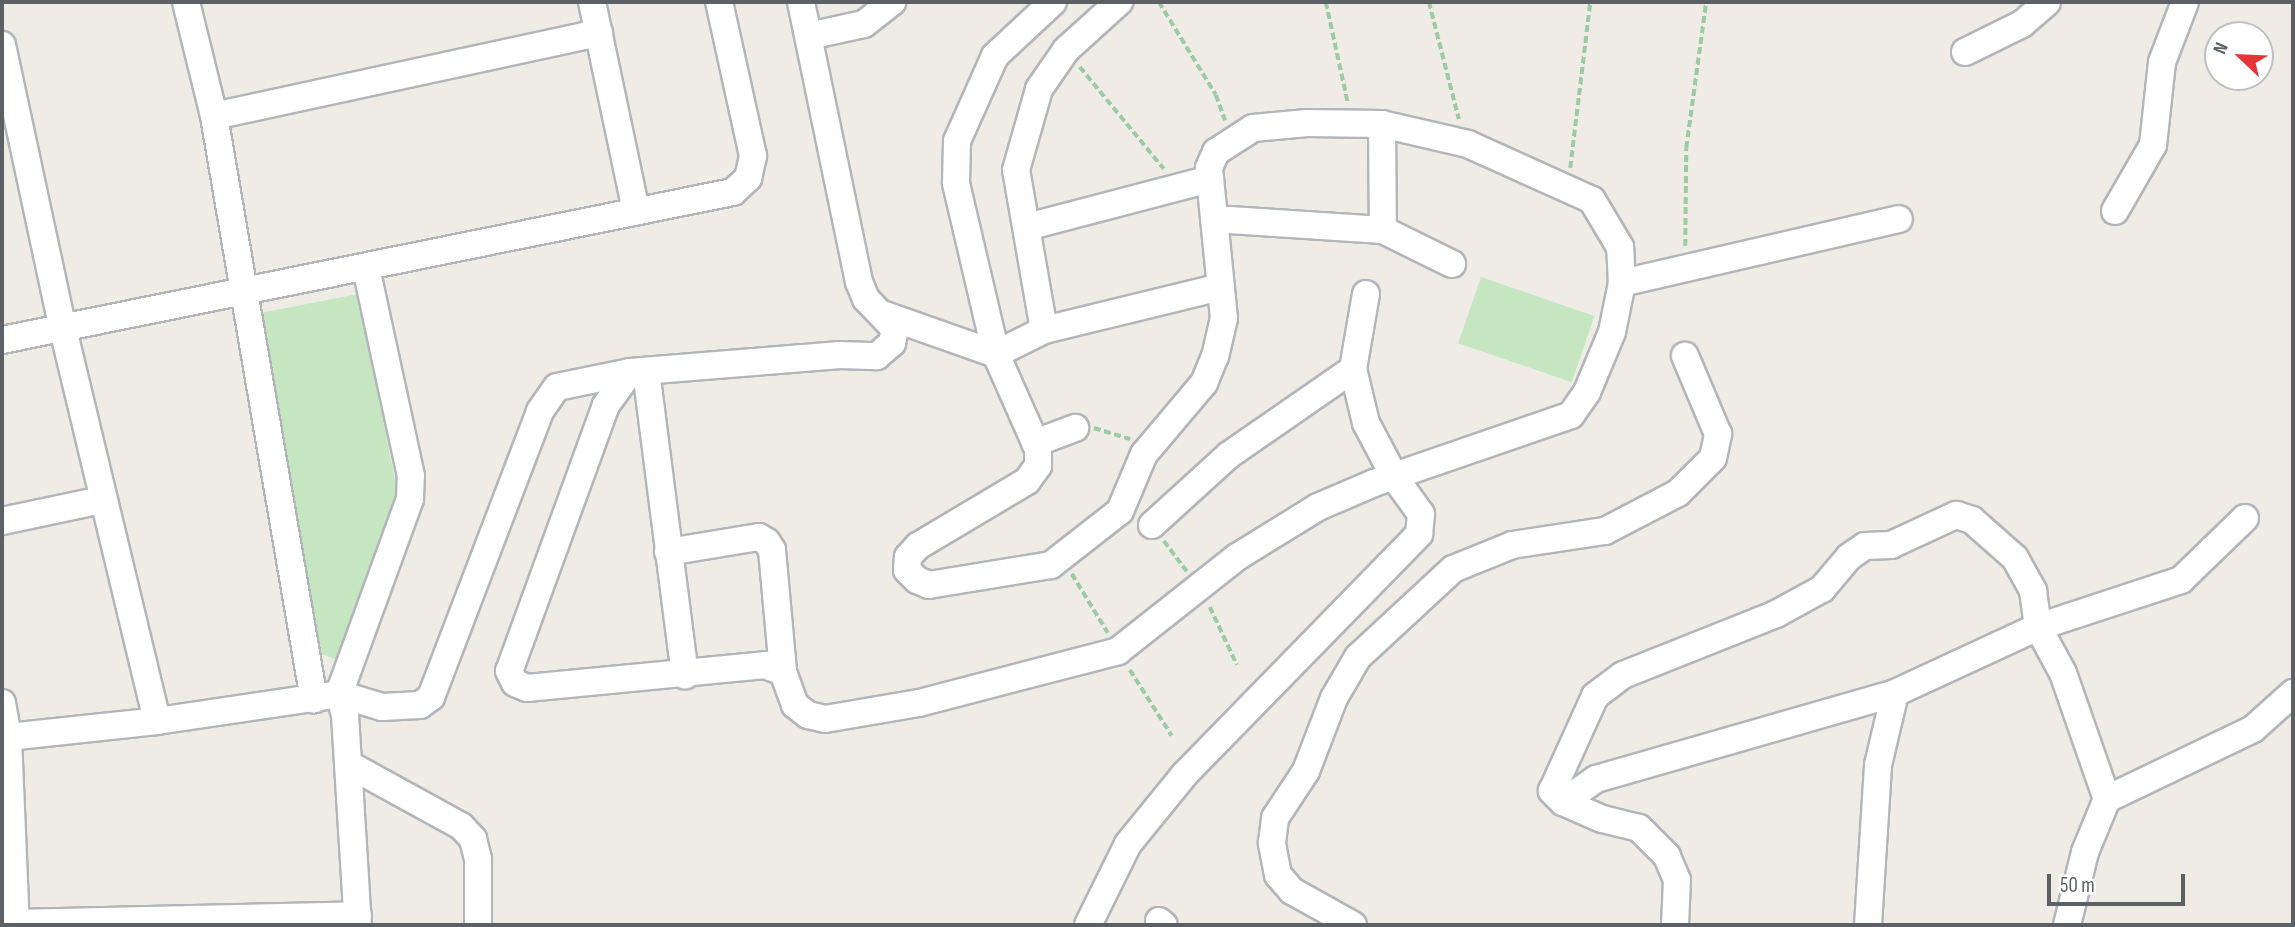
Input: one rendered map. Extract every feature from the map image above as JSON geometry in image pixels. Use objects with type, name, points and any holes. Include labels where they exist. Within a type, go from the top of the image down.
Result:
[{"type":"street","points":[[2,703],[8,737],[16,924],[358,920],[348,764],[327,697],[244,293],[214,116],[186,2]]},
{"type":"street","points":[[592,2],[636,211]]},
{"type":"street","points":[[2,340],[733,192],[748,178],[753,156],[719,2]]},
{"type":"street","points":[[8,737],[156,721],[327,697],[382,707],[421,705],[431,697],[540,411],[557,387],[638,371],[840,355],[877,356],[892,343],[895,328],[885,315],[866,299],[859,282],[801,2]]},
{"type":"street","points":[[809,36],[864,24],[892,2]]},
{"type":"street","points":[[668,552],[759,537],[767,542],[772,550],[783,672],[795,705],[808,715],[825,719],[919,703],[1118,651],[1237,557],[1318,507],[1571,415],[1587,392],[1612,332],[1622,283],[1620,247],[1591,200],[1468,144],[1382,124],[1352,122],[1253,128],[1216,152],[1210,178],[1224,318],[1204,383],[1150,445],[1120,511],[1051,565],[929,585],[917,580],[907,570],[908,557],[918,546],[1027,481],[1038,466],[1035,443],[996,354],[956,183],[957,141],[995,56],[1053,2]]},
{"type":"street","points":[[1044,330],[1016,170],[1039,89],[1066,50],[1119,2]]},
{"type":"street","points":[[1965,52],[2022,24],[2047,2]]},
{"type":"street","points":[[2115,211],[2153,145],[2162,62],[2185,2]]},
{"type":"street","points":[[214,116],[599,33]]},
{"type":"street","points":[[2,45],[102,500],[156,721]]},
{"type":"street","points":[[1382,124],[1383,230]]},
{"type":"street","points":[[1027,228],[1176,185],[1210,178]]},
{"type":"street","points":[[1214,219],[1383,230],[1452,264]]},
{"type":"street","points":[[1622,283],[1685,265],[1899,219]]},
{"type":"street","points":[[327,697],[410,499],[411,476],[366,268]]},
{"type":"street","points":[[885,315],[996,354],[1044,330],[1221,287]]},
{"type":"street","points":[[1088,925],[1128,844],[1184,775],[1419,534],[1420,514],[1395,478],[1366,423],[1353,369],[1366,294]]},
{"type":"street","points":[[1353,925],[1292,891],[1278,875],[1272,843],[1275,818],[1306,771],[1334,698],[1359,657],[1453,569],[1512,545],[1605,531],[1678,493],[1713,458],[1718,434],[1685,356]]},
{"type":"street","points":[[1152,525],[1229,455],[1353,369]]},
{"type":"street","points":[[638,371],[685,676]]},
{"type":"street","points":[[638,371],[607,405],[509,671],[515,683],[527,688],[685,676],[765,665],[783,672]]},
{"type":"street","points":[[1035,443],[1075,428]]},
{"type":"street","points":[[2,521],[102,500]]},
{"type":"street","points":[[1675,925],[1677,880],[1667,856],[1639,828],[1602,819],[1563,802],[1552,791],[1557,772],[1595,696],[1623,675],[1776,614],[1822,589],[1849,557],[1865,545],[1891,545],[1956,515],[1972,520],[2028,575],[2038,626],[2063,673],[2107,799],[2085,852],[2067,925]]},
{"type":"street","points":[[1563,802],[1596,779],[1895,692],[2038,626],[2180,580],[2245,518]]},
{"type":"street","points":[[1868,925],[1878,765],[1895,692]]},
{"type":"street","points":[[2107,799],[2253,729],[2293,693]]},
{"type":"street","points":[[348,764],[461,826],[473,839],[478,859],[478,925]]},
{"type":"path","points":[[1159,2],[1216,94],[1233,142]]},
{"type":"path","points":[[1326,2],[1352,122]]},
{"type":"path","points":[[1429,2],[1468,144]]},
{"type":"path","points":[[1567,188],[1590,2]]},
{"type":"path","points":[[1685,265],[1686,148],[1706,2]]},
{"type":"path","points":[[1066,50],[1176,185]]},
{"type":"path","points":[[1075,428],[1091,427],[1150,445]]},
{"type":"green space","points":[[1481,277],[1594,316],[1572,382],[1458,343]]},
{"type":"green space","points":[[358,294],[399,500],[342,657],[335,659],[321,654],[250,315]]}]
